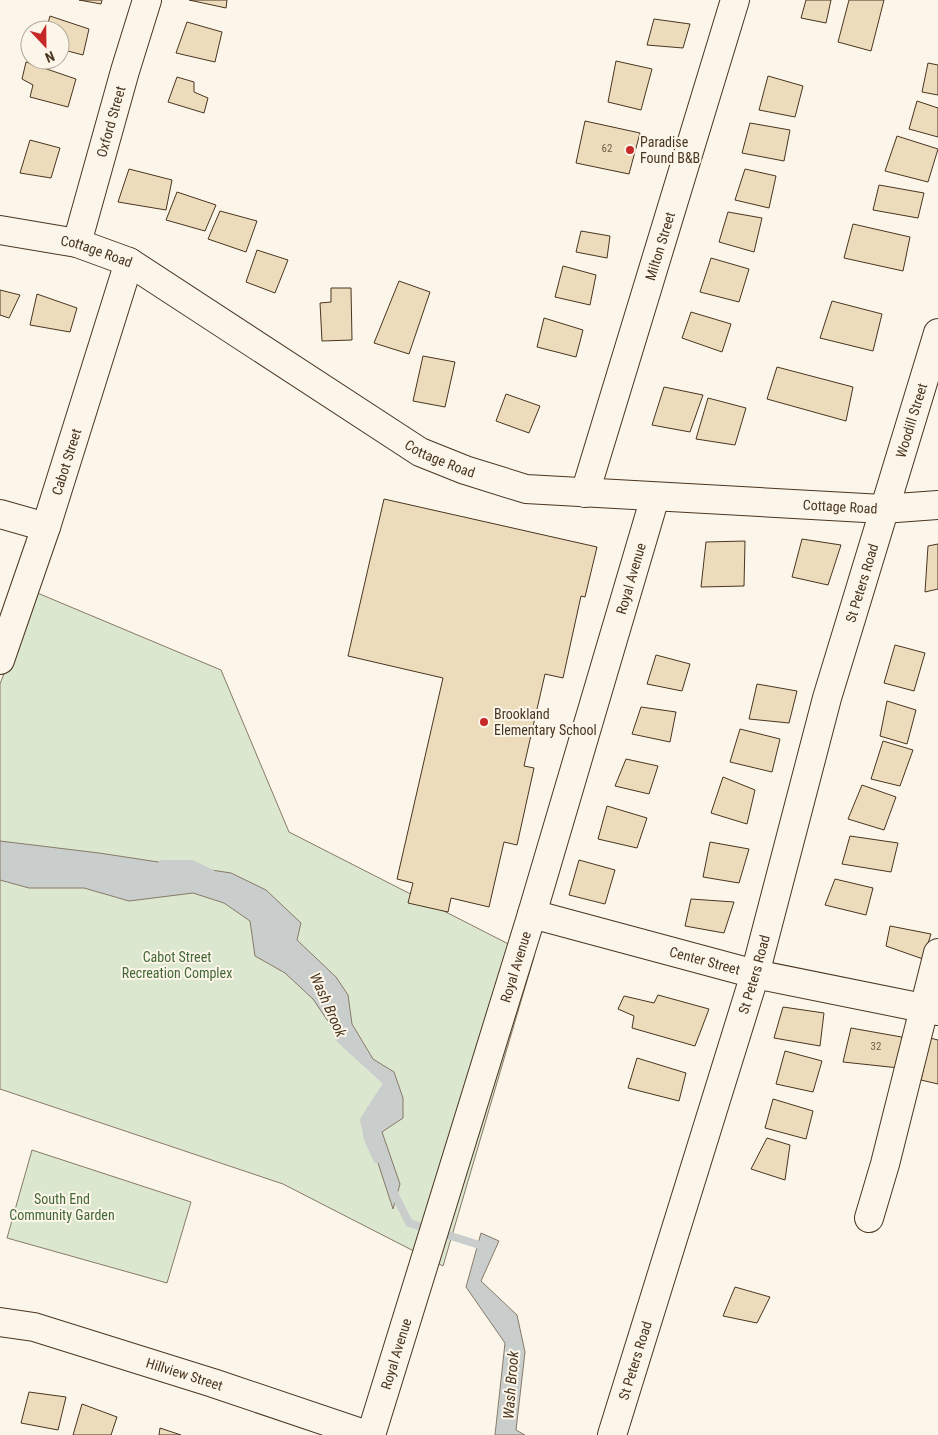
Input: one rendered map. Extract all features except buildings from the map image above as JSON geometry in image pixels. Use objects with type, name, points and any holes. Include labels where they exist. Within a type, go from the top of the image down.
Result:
[{"type":"street","name":"Oxford Street","points":[[77,243],[122,80],[147,0]]},
{"type":"street","name":"Milton Street","points":[[584,493],[735,0]]},
{"type":"street","name":"Cottage Road","points":[[0,230],[77,243],[129,262],[420,452],[465,470],[526,489],[883,509],[938,505]]},
{"type":"street","name":"Cabot Street","points":[[0,660],[46,527],[129,262]]},
{"type":"street","name":"Woodill Street","points":[[883,509],[938,333]]},
{"type":"street","name":"Royal Avenue","points":[[371,1435],[532,914],[655,496]]},
{"type":"street","name":"St Peters Road","points":[[612,1435],[755,974],[827,698],[883,509]]},
{"type":"street","points":[[0,514],[46,527]]},
{"type":"street","name":"Center Street","points":[[532,914],[755,974],[931,1010]]},
{"type":"street","points":[[870,1218],[931,1010],[938,953]]},
{"type":"street","name":"Hillview Street","points":[[0,1322],[44,1330],[367,1435]]},
{"type":"green space","name":"Cabot Street Recreation Complex","points":[[35,592],[221,670],[289,832],[534,957],[443,1266],[283,1184],[0,1089],[0,684]]},
{"type":"green space","name":"South End Community Garden","points":[[32,1150],[191,1202],[167,1283],[7,1238]]},
{"type":"water","points":[[0,841],[99,853],[231,873],[266,890],[301,923],[297,940],[336,977],[348,995],[352,1024],[373,1059],[394,1072],[403,1098],[403,1118],[382,1132],[400,1184],[393,1209],[364,1120],[387,1083],[340,1039],[313,999],[285,973],[255,956],[250,921],[224,903],[193,893],[129,901],[84,888],[29,888],[0,880]]},
{"type":"water","points":[[481,1233],[499,1241],[481,1281],[517,1315],[525,1352],[516,1430],[525,1435],[495,1435],[505,1343],[466,1287]]},
{"type":"waterway","name":"Wash Brook","points":[[162,864],[192,864],[211,873]]},
{"type":"waterway","name":"Wash Brook","points":[[337,1032],[340,1039],[388,1083],[364,1120],[368,1139],[377,1159]]},
{"type":"waterway","name":"Wash Brook","points":[[392,1189],[409,1223],[486,1247]]},
{"type":"place","name":"Paradise Found B&B","points":[[630,150]]},
{"type":"place","name":"Brookland Elementary School","points":[[484,722]]}]
